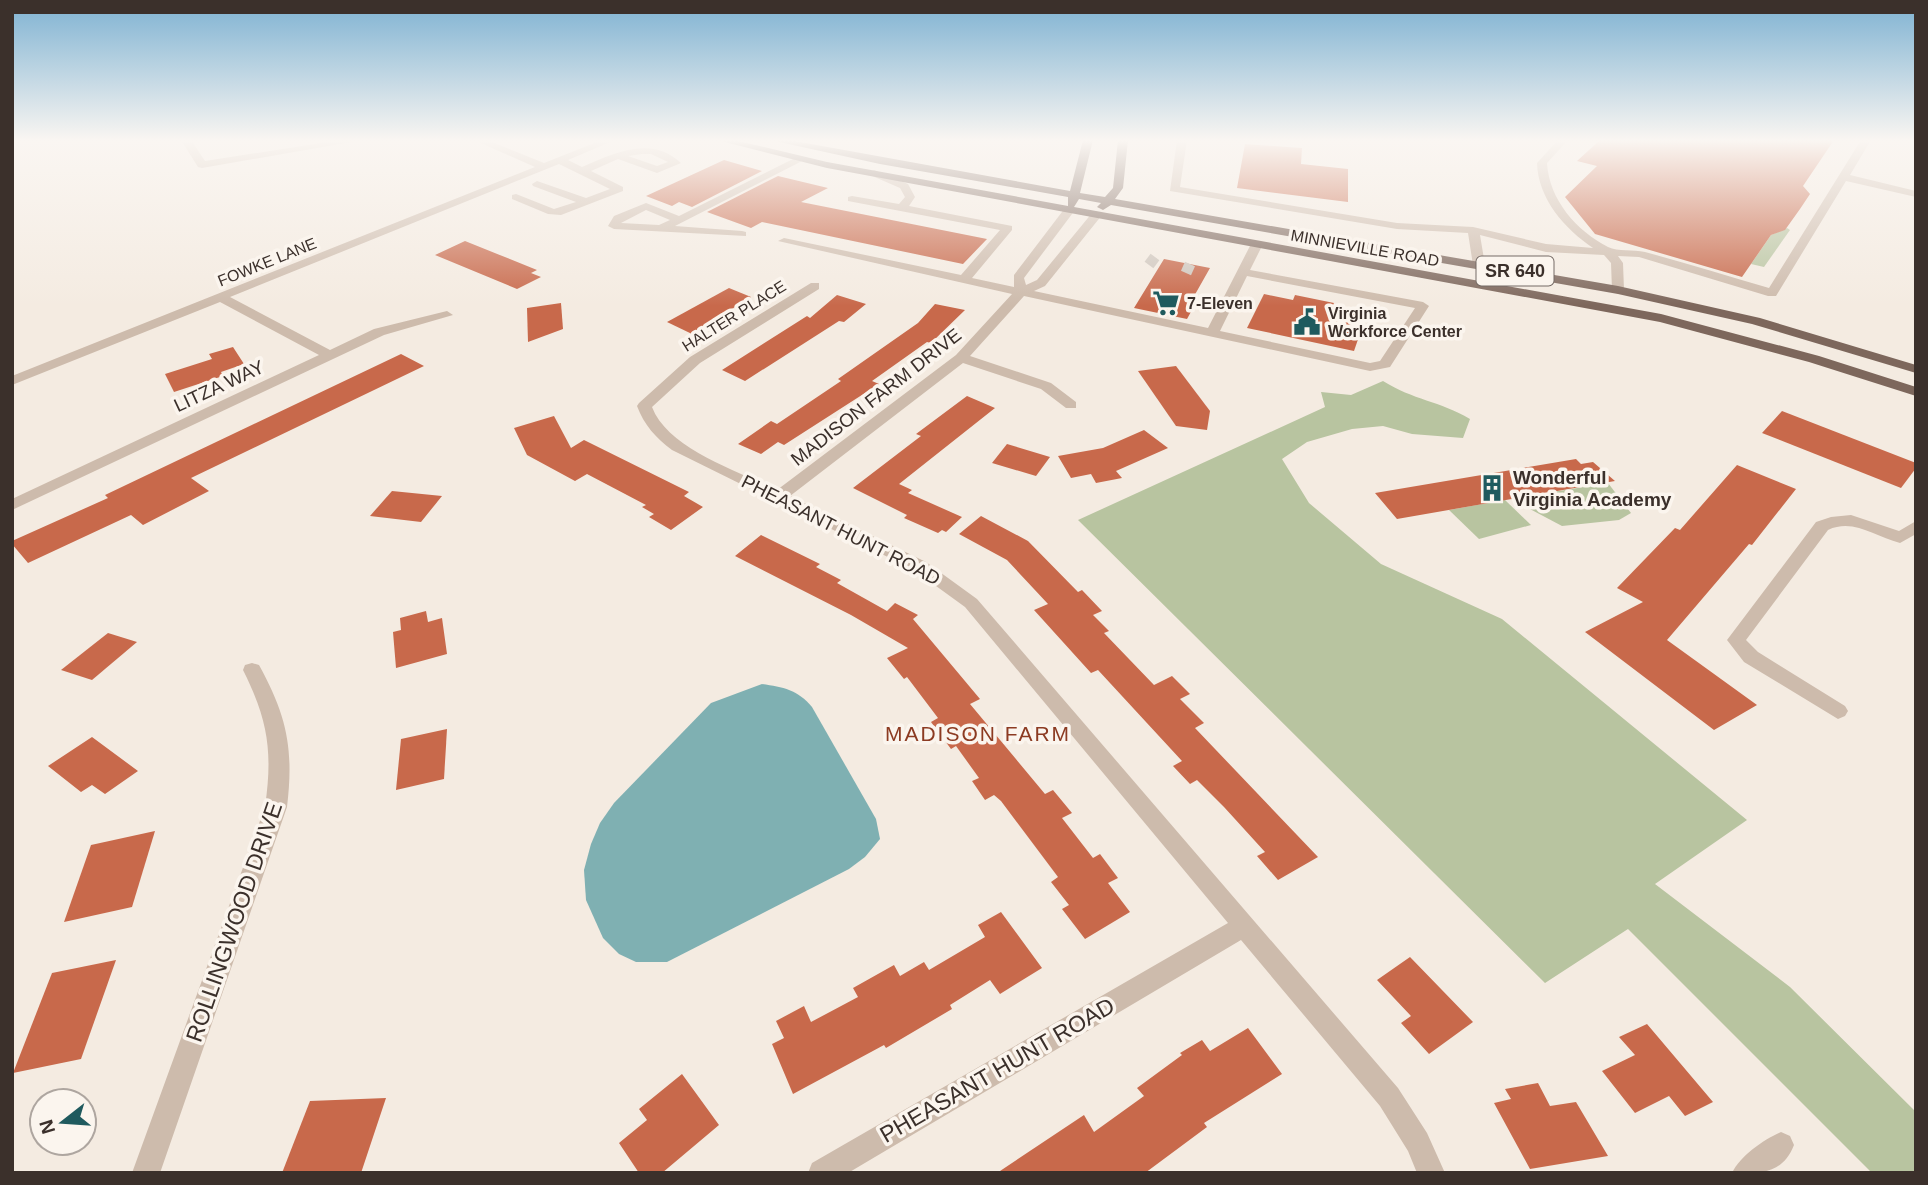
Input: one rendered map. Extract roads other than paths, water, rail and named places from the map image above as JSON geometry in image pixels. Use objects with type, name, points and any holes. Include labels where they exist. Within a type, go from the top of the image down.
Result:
[{"type":"main road","name":"MINNIEVILLE ROAD","points":[[992,195],[1661,318],[1814,359],[1916,392]]},
{"type":"main road","name":"MINNIEVILLE ROAD","points":[[1071,195],[1618,290],[1755,321],[1916,369]]},
{"type":"main road","points":[[1096,215],[1112,195]]},
{"type":"main road","points":[[1069,210],[1075,196]]},
{"type":"street","name":"FOWKE LANE","points":[[12,381],[474,195]]},
{"type":"street","points":[[567,195],[585,202]]},
{"type":"street","points":[[516,197],[552,212],[603,195]]},
{"type":"street","points":[[661,229],[728,195]]},
{"type":"street","points":[[901,208],[909,195]]},
{"type":"street","points":[[1212,195],[1397,226],[1473,230],[1546,248],[1640,254],[1772,293],[1832,195]]},
{"type":"street","points":[[1553,195],[1571,226],[1609,253],[1617,264],[1618,290]]},
{"type":"street","points":[[852,199],[1008,228],[964,280]]},
{"type":"street","points":[[679,220],[646,206],[618,218],[614,226],[742,234]]},
{"type":"street","name":"MADISON FARM DRIVE","points":[[1021,292],[1018,278],[1069,210]]},
{"type":"street","name":"MADISON FARM DRIVE","points":[[778,497],[961,358],[1021,292],[1041,283],[1096,215]]},
{"type":"street","points":[[1473,230],[1479,265]]},
{"type":"street","points":[[784,241],[1376,367],[1388,360],[1423,306],[1243,272]]},
{"type":"street","points":[[1212,333],[1257,244]]},
{"type":"street","name":"HALTER PLACE","points":[[644,407],[695,360],[815,286]]},
{"type":"street","points":[[222,298],[329,355]]},
{"type":"street","name":"LITZA WAY","points":[[12,505],[379,332],[447,315]]},
{"type":"street","points":[[961,358],[1038,383],[1071,405]]},
{"type":"street","name":"PHEASANT HUNT ROAD","points":[[644,407],[659,433],[677,447],[920,566],[971,603],[1389,1097],[1418,1142],[1430,1173]]},
{"type":"street","points":[[1838,711],[1751,657],[1740,649],[1736,640],[1822,526],[1829,522],[1857,522],[1900,538],[1916,526]]},
{"type":"street","name":"ROLLINGWOOD DRIVE","points":[[146,1173],[276,807],[282,768],[281,739],[273,708],[252,670]]},
{"type":"street","name":"PHEASANT HUNT ROAD","points":[[822,1173],[1244,926]]},
{"type":"street","points":[[1746,1173],[1781,1145]]},
{"type":"water","points":[[762,684],[790,690],[812,707],[876,819],[880,839],[865,857],[849,869],[667,962],[636,962],[619,954],[603,938],[586,900],[584,870],[600,823],[614,803],[711,703]]},
{"type":"tunnel","points":[[1149,265],[1155,257]]},
{"type":"tunnel","points":[[1186,273],[1190,264]]},
{"type":"place","name":"7-Eleven","points":[[1166,303]]},
{"type":"place","name":"Virginia Workforce Center","points":[[1307,322]]},
{"type":"place","name":"Wonderful Virginia Academy","points":[[1492,488]]},
{"type":"district","name":"MADISON FARM","points":[[978,733]]}]
